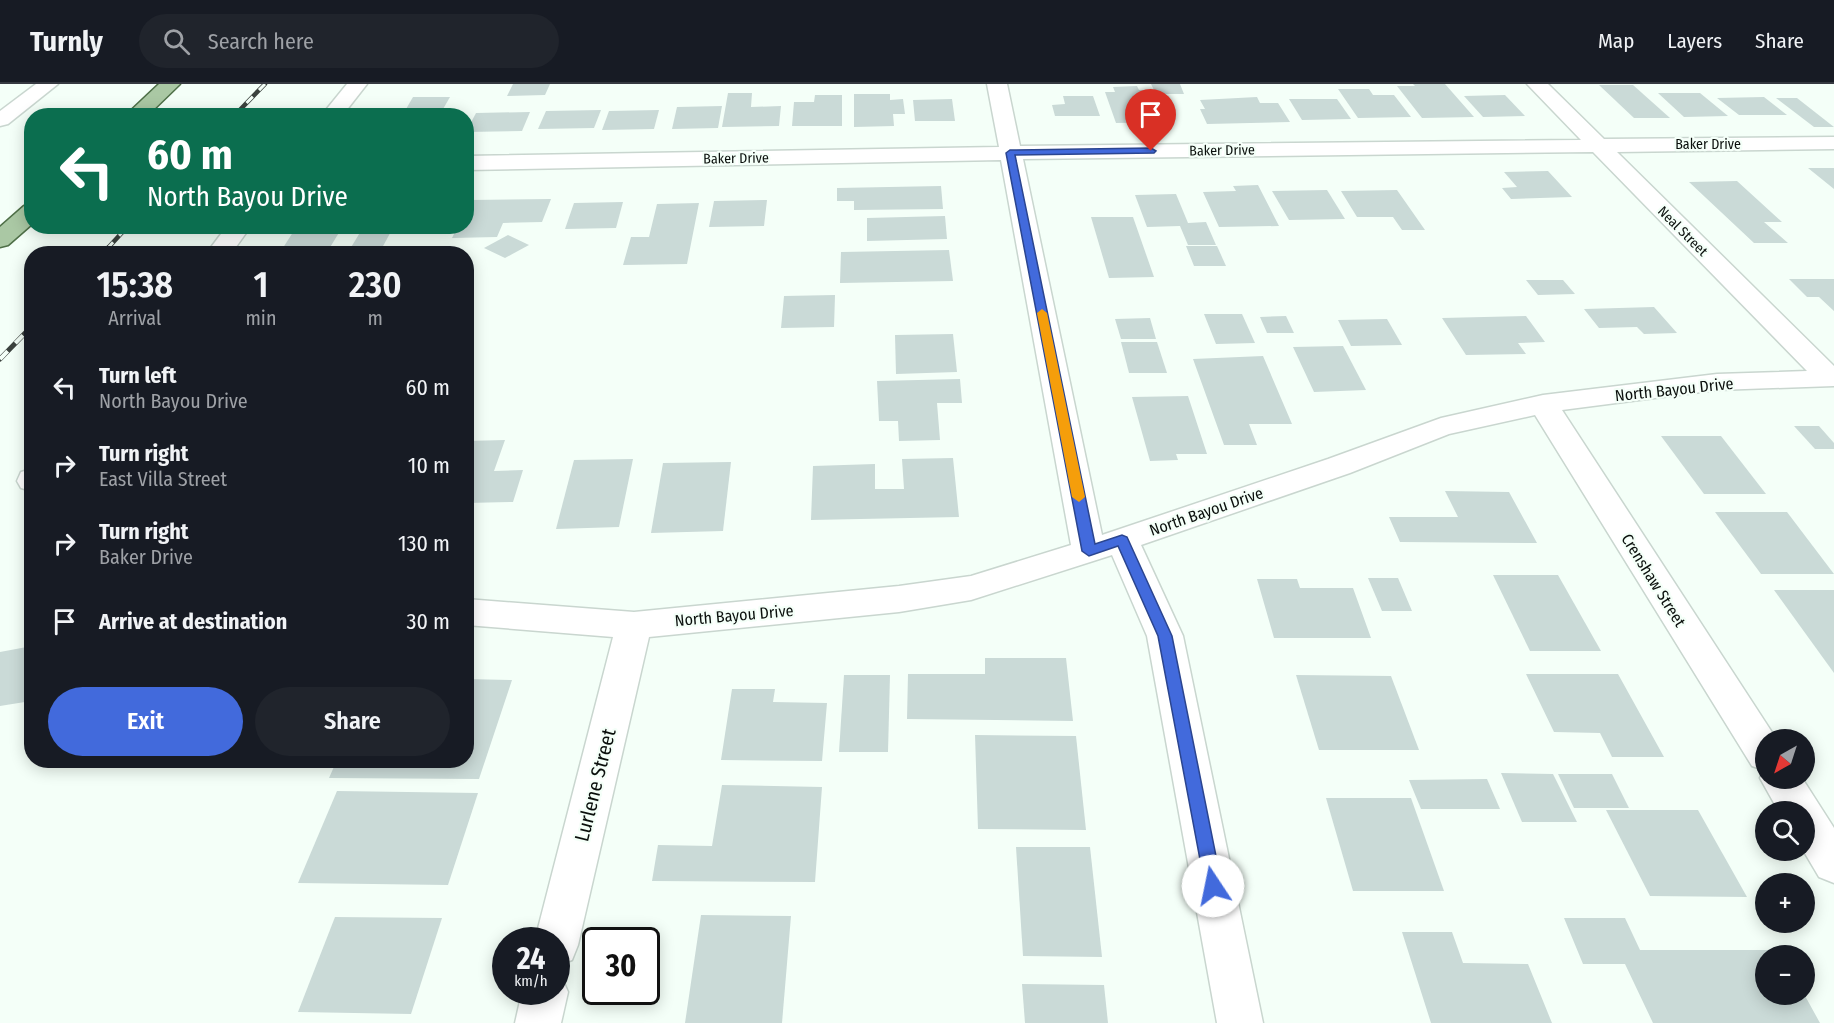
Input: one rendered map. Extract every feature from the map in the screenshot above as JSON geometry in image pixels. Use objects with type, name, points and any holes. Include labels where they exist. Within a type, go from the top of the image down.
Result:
[{"type":"main road","points":[[144,108],[170,84]]},
{"type":"main road","points":[[0,240],[24,218]]},
{"type":"street","points":[[1,120],[48,84]]},
{"type":"street","points":[[338,108],[357,84]]},
{"type":"street","points":[[997,84],[1010,153],[1106,546],[1165,636],[1240,1023]]},
{"type":"street","name":"Neal Street","points":[[1537,84],[1832,378]]},
{"type":"street","name":"Baker Drive","points":[[474,163],[1010,153],[1834,143]]},
{"type":"street","points":[[224,246],[234,234]]},
{"type":"street","name":"North Bayou Drive","points":[[474,613],[634,625],[899,599],[971,588],[1106,546],[1339,466],[1441,427],[1543,404],[1717,382],[1832,378]]},
{"type":"street","name":"Crenshaw Street","points":[[1543,404],[1755,738]]},
{"type":"street","name":"Lurlene Street","points":[[560,927],[634,625]]},
{"type":"street","points":[[1815,834],[1834,864]]},
{"type":"street","points":[[538,1023],[542,1005]]},
{"type":"building","points":[[513,84],[550,84],[545,95],[507,96]]},
{"type":"building","points":[[1151,84],[1180,84],[1184,94],[1155,94],[1168,122],[1116,123],[1105,92],[1115,92],[1113,87],[1137,86],[1139,90],[1154,90]]},
{"type":"building","points":[[1413,84],[1445,84],[1474,117],[1422,118],[1397,86],[1415,86]]},
{"type":"building","points":[[1599,85],[1633,85],[1670,118],[1634,118]]},
{"type":"building","points":[[1338,89],[1369,89],[1373,95],[1394,95],[1411,117],[1358,118]]},
{"type":"building","points":[[728,93],[752,93],[751,107],[781,106],[779,126],[722,127]]},
{"type":"building","points":[[1658,93],[1700,93],[1728,116],[1684,117]]},
{"type":"building","points":[[854,94],[890,94],[890,100],[903,99],[905,114],[893,114],[894,126],[854,127]]},
{"type":"building","points":[[815,95],[842,95],[842,126],[792,126],[794,102],[814,102]]},
{"type":"building","points":[[1505,95],[1525,116],[1483,117],[1464,96]]},
{"type":"building","points":[[1063,96],[1093,96],[1100,116],[1055,116],[1052,105],[1065,104]]},
{"type":"building","points":[[413,97],[450,97],[444,108],[407,108]]},
{"type":"building","points":[[1257,97],[1260,103],[1278,103],[1290,122],[1207,124],[1200,109],[1205,109],[1200,100]]},
{"type":"building","points":[[1764,97],[1787,115],[1739,115],[1717,98]]},
{"type":"building","points":[[1776,98],[1797,98],[1834,127],[1814,127]]},
{"type":"building","points":[[952,99],[955,121],[915,121],[913,100]]},
{"type":"building","points":[[1289,99],[1337,99],[1351,119],[1302,120]]},
{"type":"building","points":[[722,106],[718,128],[672,129],[677,107]]},
{"type":"building","points":[[601,110],[594,128],[538,129],[546,111]]},
{"type":"building","points":[[659,110],[654,129],[602,130],[609,111]]},
{"type":"building","points":[[530,112],[522,131],[474,132],[476,113]]},
{"type":"building","points":[[1808,168],[1834,168],[1834,189]]},
{"type":"building","points":[[1548,171],[1572,197],[1511,199],[1502,188],[1517,187],[1504,172]]},
{"type":"building","points":[[1737,181],[1782,222],[1764,222],[1788,243],[1754,243],[1689,182]]},
{"type":"building","points":[[1258,185],[1279,226],[1219,227],[1203,192],[1236,191],[1233,186]]},
{"type":"building","points":[[941,186],[943,209],[854,210],[854,201],[837,201],[837,188]]},
{"type":"building","points":[[1327,190],[1345,219],[1289,220],[1272,191]]},
{"type":"building","points":[[1397,190],[1425,230],[1402,230],[1393,217],[1357,217],[1341,191]]},
{"type":"building","points":[[1176,194],[1188,223],[1206,222],[1216,245],[1188,245],[1180,226],[1147,227],[1135,195]]},
{"type":"building","points":[[551,199],[542,222],[503,223],[497,237],[452,238],[454,234],[474,234],[474,200]]},
{"type":"building","points":[[767,200],[764,226],[709,227],[714,201]]},
{"type":"building","points":[[623,202],[616,228],[565,229],[574,203]]},
{"type":"building","points":[[699,203],[687,264],[623,265],[631,237],[649,237],[657,204]]},
{"type":"building","points":[[945,216],[947,239],[867,241],[867,218]]},
{"type":"building","points":[[1091,217],[1133,217],[1154,277],[1109,278]]},
{"type":"building","points":[[292,234],[338,234],[331,246],[284,246]]},
{"type":"building","points":[[359,234],[390,234],[383,246],[352,246]]},
{"type":"building","points":[[508,235],[529,245],[505,258],[484,248]]},
{"type":"building","points":[[1186,246],[1217,246],[1226,266],[1194,266]]},
{"type":"building","points":[[949,250],[953,281],[840,283],[841,252]]},
{"type":"building","points":[[1789,279],[1834,279],[1834,311],[1819,297],[1807,297]]},
{"type":"building","points":[[1526,280],[1563,280],[1575,294],[1538,295]]},
{"type":"building","points":[[835,295],[834,327],[781,328],[784,296]]},
{"type":"building","points":[[1654,307],[1677,333],[1644,334],[1637,327],[1599,328],[1584,309]]},
{"type":"building","points":[[1204,314],[1242,314],[1255,343],[1216,344]]},
{"type":"building","points":[[1286,316],[1294,333],[1267,333],[1260,317]]},
{"type":"building","points":[[1526,316],[1545,342],[1518,343],[1526,354],[1466,355],[1442,318]]},
{"type":"building","points":[[1150,318],[1156,339],[1121,339],[1115,319]]},
{"type":"building","points":[[1387,319],[1402,345],[1351,346],[1338,320]]},
{"type":"building","points":[[953,334],[957,372],[896,374],[895,335]]},
{"type":"building","points":[[1121,342],[1157,342],[1167,373],[1129,373]]},
{"type":"building","points":[[1343,346],[1366,390],[1314,392],[1293,347]]},
{"type":"building","points":[[1263,356],[1292,424],[1249,424],[1257,445],[1224,445],[1193,359]]},
{"type":"building","points":[[960,379],[962,403],[937,403],[940,440],[899,441],[898,421],[879,421],[877,381]]},
{"type":"building","points":[[1188,396],[1207,454],[1176,454],[1178,460],[1150,461],[1132,397]]},
{"type":"building","points":[[1794,426],[1819,426],[1834,443],[1834,449],[1815,449]]},
{"type":"building","points":[[1661,436],[1721,436],[1766,494],[1704,494]]},
{"type":"building","points":[[505,440],[494,471],[523,470],[513,502],[474,503],[474,441]]},
{"type":"building","points":[[953,458],[959,517],[811,520],[813,466],[875,464],[875,489],[904,489],[902,459]]},
{"type":"building","points":[[633,459],[619,527],[556,529],[574,460]]},
{"type":"building","points":[[731,462],[723,531],[651,533],[663,463]]},
{"type":"building","points":[[1445,491],[1509,492],[1537,543],[1400,542],[1389,517],[1458,517]]},
{"type":"building","points":[[1715,512],[1787,512],[1834,574],[1761,574]]},
{"type":"building","points":[[1493,575],[1558,575],[1601,651],[1530,651]]},
{"type":"building","points":[[1368,578],[1398,578],[1412,611],[1382,611]]},
{"type":"building","points":[[1257,579],[1297,579],[1300,588],[1353,588],[1371,638],[1274,638]]},
{"type":"building","points":[[1774,590],[1834,590],[1834,673]]},
{"type":"building","points":[[24,648],[24,702],[0,706],[0,652]]},
{"type":"building","points":[[985,658],[1066,658],[1073,721],[907,719],[908,674],[985,674]]},
{"type":"building","points":[[1526,674],[1618,674],[1664,757],[1612,757],[1600,733],[1554,732]]},
{"type":"building","points":[[844,675],[890,675],[888,752],[839,752]]},
{"type":"building","points":[[1296,675],[1391,676],[1419,750],[1319,750]]},
{"type":"building","points":[[474,679],[512,680],[479,779],[329,778],[333,768],[474,768]]},
{"type":"building","points":[[732,689],[775,689],[773,702],[827,703],[822,761],[721,760]]},
{"type":"building","points":[[975,735],[1076,736],[1086,830],[978,829]]},
{"type":"building","points":[[1501,773],[1553,774],[1577,822],[1522,822]]},
{"type":"building","points":[[1558,774],[1612,774],[1629,808],[1574,808]]},
{"type":"building","points":[[1487,779],[1500,809],[1421,809],[1409,780]]},
{"type":"building","points":[[722,785],[822,787],[815,882],[652,881],[658,845],[712,846]]},
{"type":"building","points":[[337,791],[478,793],[448,885],[298,883]]},
{"type":"building","points":[[1326,798],[1411,798],[1444,891],[1353,891]]},
{"type":"building","points":[[1606,810],[1698,810],[1747,897],[1650,896]]},
{"type":"building","points":[[1016,847],[1090,847],[1102,957],[1023,956]]},
{"type":"building","points":[[701,915],[791,916],[782,1023],[685,1023]]},
{"type":"building","points":[[335,917],[442,918],[411,1014],[298,1012]]},
{"type":"building","points":[[1564,918],[1625,918],[1640,950],[1755,950],[1755,1005],[1810,1005],[1820,1023],[1653,1023],[1625,964],[1583,964]]},
{"type":"building","points":[[1402,932],[1452,932],[1463,963],[1528,964],[1552,1023],[1431,1023]]},
{"type":"building","points":[[1022,984],[1104,985],[1108,1023],[1025,1023]]},
{"type":"railway","points":[[242,108],[265,84]]},
{"type":"railway","points":[[110,246],[121,234]]},
{"type":"railway","points":[[0,359],[24,334]]},
{"type":"slow traffic","points":[[1042,313],[1079,497]]},
{"type":"route","points":[[1151,151],[1010,153],[1089,551],[1122,540],[1165,636],[1213,886]]}]
